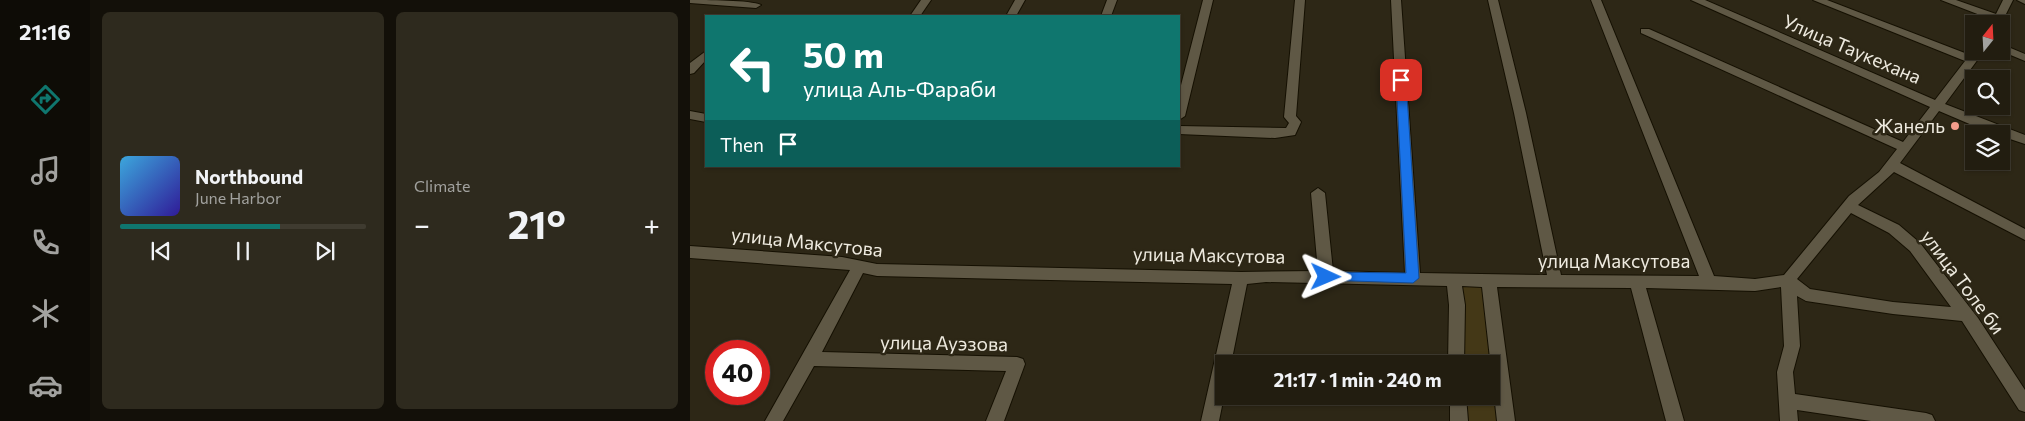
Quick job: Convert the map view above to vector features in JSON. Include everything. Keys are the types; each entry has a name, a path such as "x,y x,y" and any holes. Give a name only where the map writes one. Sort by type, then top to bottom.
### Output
{"street":[{"path":"690,0 759,3"},
{"path":"916,15 926,0"},
{"path":"1012,15 1020,0"},
{"path":"1106,15 1112,0"},
{"path":"1180,112 1208,0"},
{"path":"1180,130 1275,134 1290,132 1295,122 1290,117 1300,0"},
{"path":"1396,0 1413,278"},
{"path":"1493,0 1520,113 1555,280"},
{"path":"1596,0 1710,282"},
{"name":"Улица Таукехана","path":"1696,0 1990,128 2025,140"},
{"path":"1818,0 1965,52"},
{"path":"1946,0 1982,15"},
{"path":"2000,15 2008,0"},
{"path":"746,15 759,3"},
{"path":"1645,30 1905,148"},
{"path":"2010,51 2025,58"},
{"path":"690,70 705,55"},
{"path":"1789,421 1785,372 1792,346 1788,280 1849,206 1884,175 1973,60"},
{"path":"690,115 705,118"},
{"path":"1892,165 2025,235"},
{"path":"1318,193 1326,277"},
{"name":"улица Толе би","path":"1849,206 1894,229 1915,247 1966,315 2025,404"},
{"name":"улица Максутова","path":"690,252 842,263 877,270 1241,278 1266,276 1489,281 1710,282 1755,286 1788,280"},
{"path":"774,421 810,359 859,267"},
{"path":"1210,421 1241,278"},
{"path":"1454,280 1457,305 1456,355"},
{"path":"1788,280 1806,295 1893,308 1966,315"},
{"path":"1489,281 1506,421"},
{"path":"1637,282 1675,421"},
{"name":"улица Ауэзова","path":"810,359 1017,364 995,421"},
{"path":"1787,401 1926,421"},
{"path":"1458,405 1459,421"}],"shaded area":[{"path":"1463,277 1488,278 1499,355 1456,355"},
{"path":"1500,364 1508,421 1459,421 1458,405 1500,405"}],"place":[{"name":"Жанель","path":"1955,126"}],"route":[{"path":"1326,277 1413,278 1401,80"}]}
